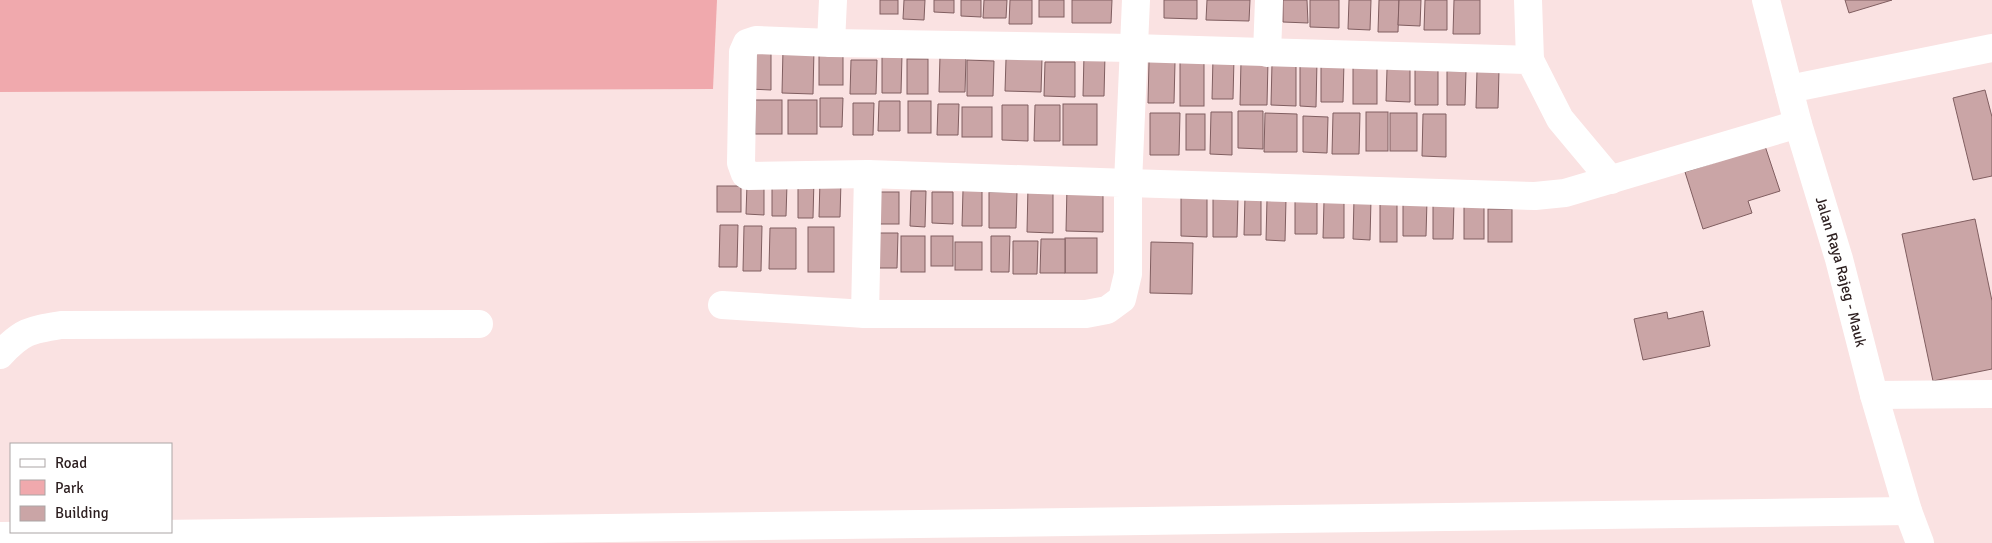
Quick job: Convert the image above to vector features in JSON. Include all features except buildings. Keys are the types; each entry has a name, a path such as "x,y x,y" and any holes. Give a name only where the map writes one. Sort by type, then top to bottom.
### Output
{"street":[{"path":"832,43 833,0"},
{"path":"722,305 865,314 1086,314 1107,310 1122,299 1128,274 1128,183 1132,48 1136,0"},
{"path":"1267,53 1269,0"},
{"path":"1528,0 1530,60 1560,119 1611,180"},
{"name":"Jalan Raya Rajeg - Mauk","path":"1766,0 1798,124 1839,258 1874,395 1908,511 1920,543"},
{"path":"1530,60 1132,48 756,40 750,41 744,47 741,168 748,176 868,174 1535,196 1565,193 1798,124"},
{"path":"1789,89 1992,48"},
{"path":"865,314 868,174"},
{"path":"0,355 14,339 34,330 61,325 480,324"},
{"path":"1874,395 1992,394"},
{"path":"0,536 1908,511"}],"green space":[{"path":"0,0 717,0 713,89 0,92"}]}
